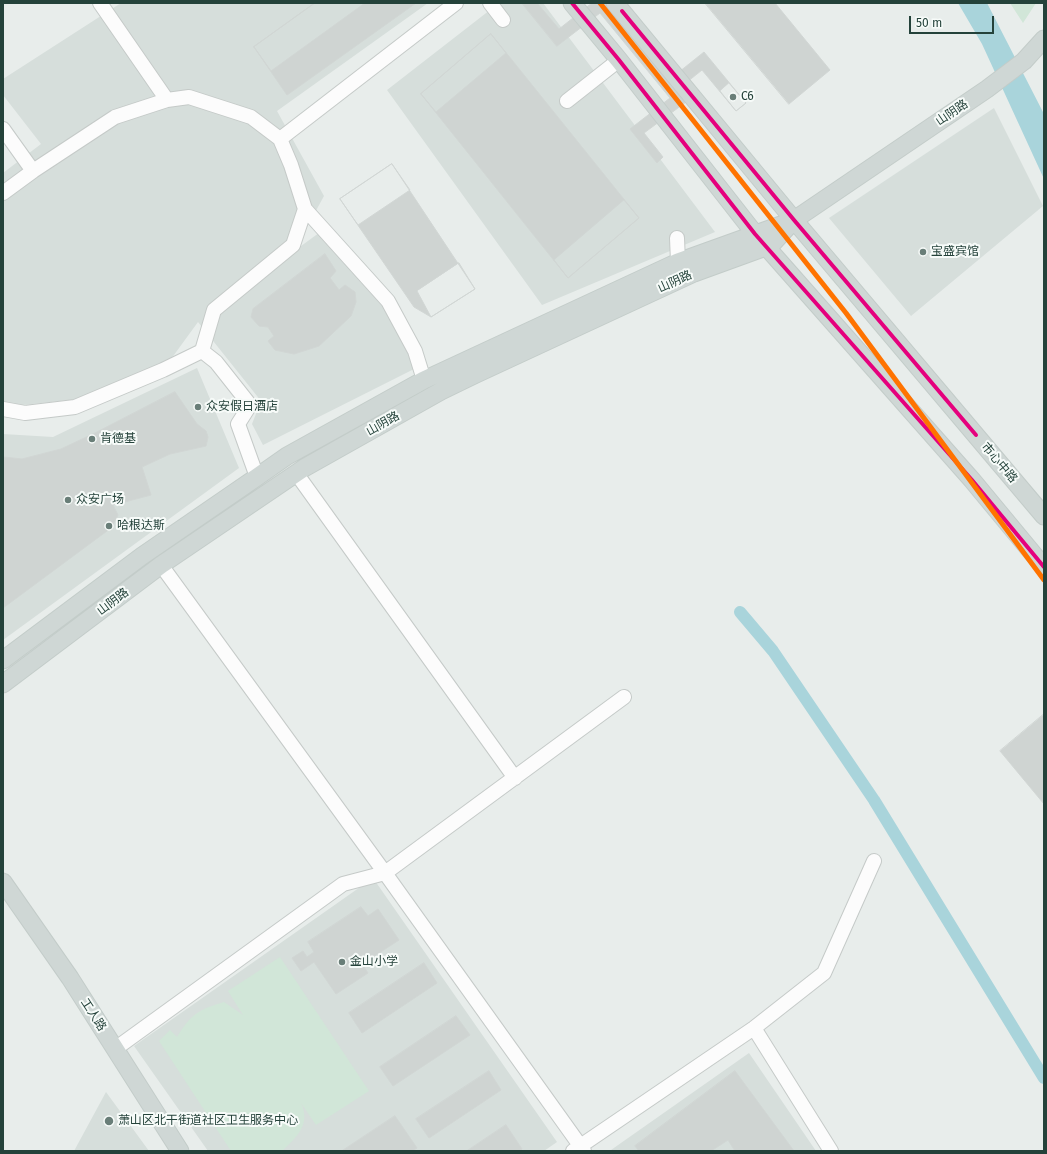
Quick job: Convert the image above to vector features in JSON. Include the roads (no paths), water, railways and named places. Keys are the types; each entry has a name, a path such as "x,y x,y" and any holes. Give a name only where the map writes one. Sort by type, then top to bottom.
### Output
{"main road":[{"path":"572,3 619,60 754,234 966,474 1044,567"},
{"name":"市心中路","path":"615,3 794,220 1044,516"},
{"name":"山阴路","path":"3,684 162,565 296,473 434,395 476,374 694,273 771,245 794,220 987,89 1024,60 1044,39"},
{"name":"山阴路","path":"3,660 142,556 288,456 424,380 678,262 794,220"},
{"name":"工人路","path":"3,882 70,978 180,1151"}],"street":[{"path":"100,3 167,100"},
{"path":"280,139 456,3"},
{"path":"490,3 503,20"},
{"path":"567,101 619,60"},
{"path":"3,193 33,171 115,117 167,100 189,97 251,117 280,139 291,165 305,209 388,301 415,351 424,380"},
{"path":"3,130 33,171"},
{"path":"3,409 25,413 75,407 163,370 202,351 214,310 293,245 305,209"},
{"path":"677,238 678,262"},
{"path":"202,351 216,362 250,405 238,424 257,477"},
{"path":"296,473 515,778"},
{"path":"162,565 385,873 579,1149 754,1028 824,973 874,861"},
{"path":"115,1049 343,884 385,873 624,697"},
{"path":"754,1028 831,1151"}],"water":[{"path":"958,3 987,3 1044,114 1044,179 982,44"}],"waterway":[{"path":"740,612 773,651 874,800 1044,1078"}],"place":[{"name":"C6","path":"733,97"},
{"name":"宝盛宾馆","path":"923,252"},
{"name":"众安假日酒店","path":"198,407"},
{"name":"肯德基","path":"92,439"},
{"name":"众安广场","path":"68,500"},
{"name":"哈根达斯","path":"109,526"},
{"name":"金山小学","path":"342,962"},
{"name":"萧山区北干街道社区卫生服务中心","path":"109,1121"}]}
